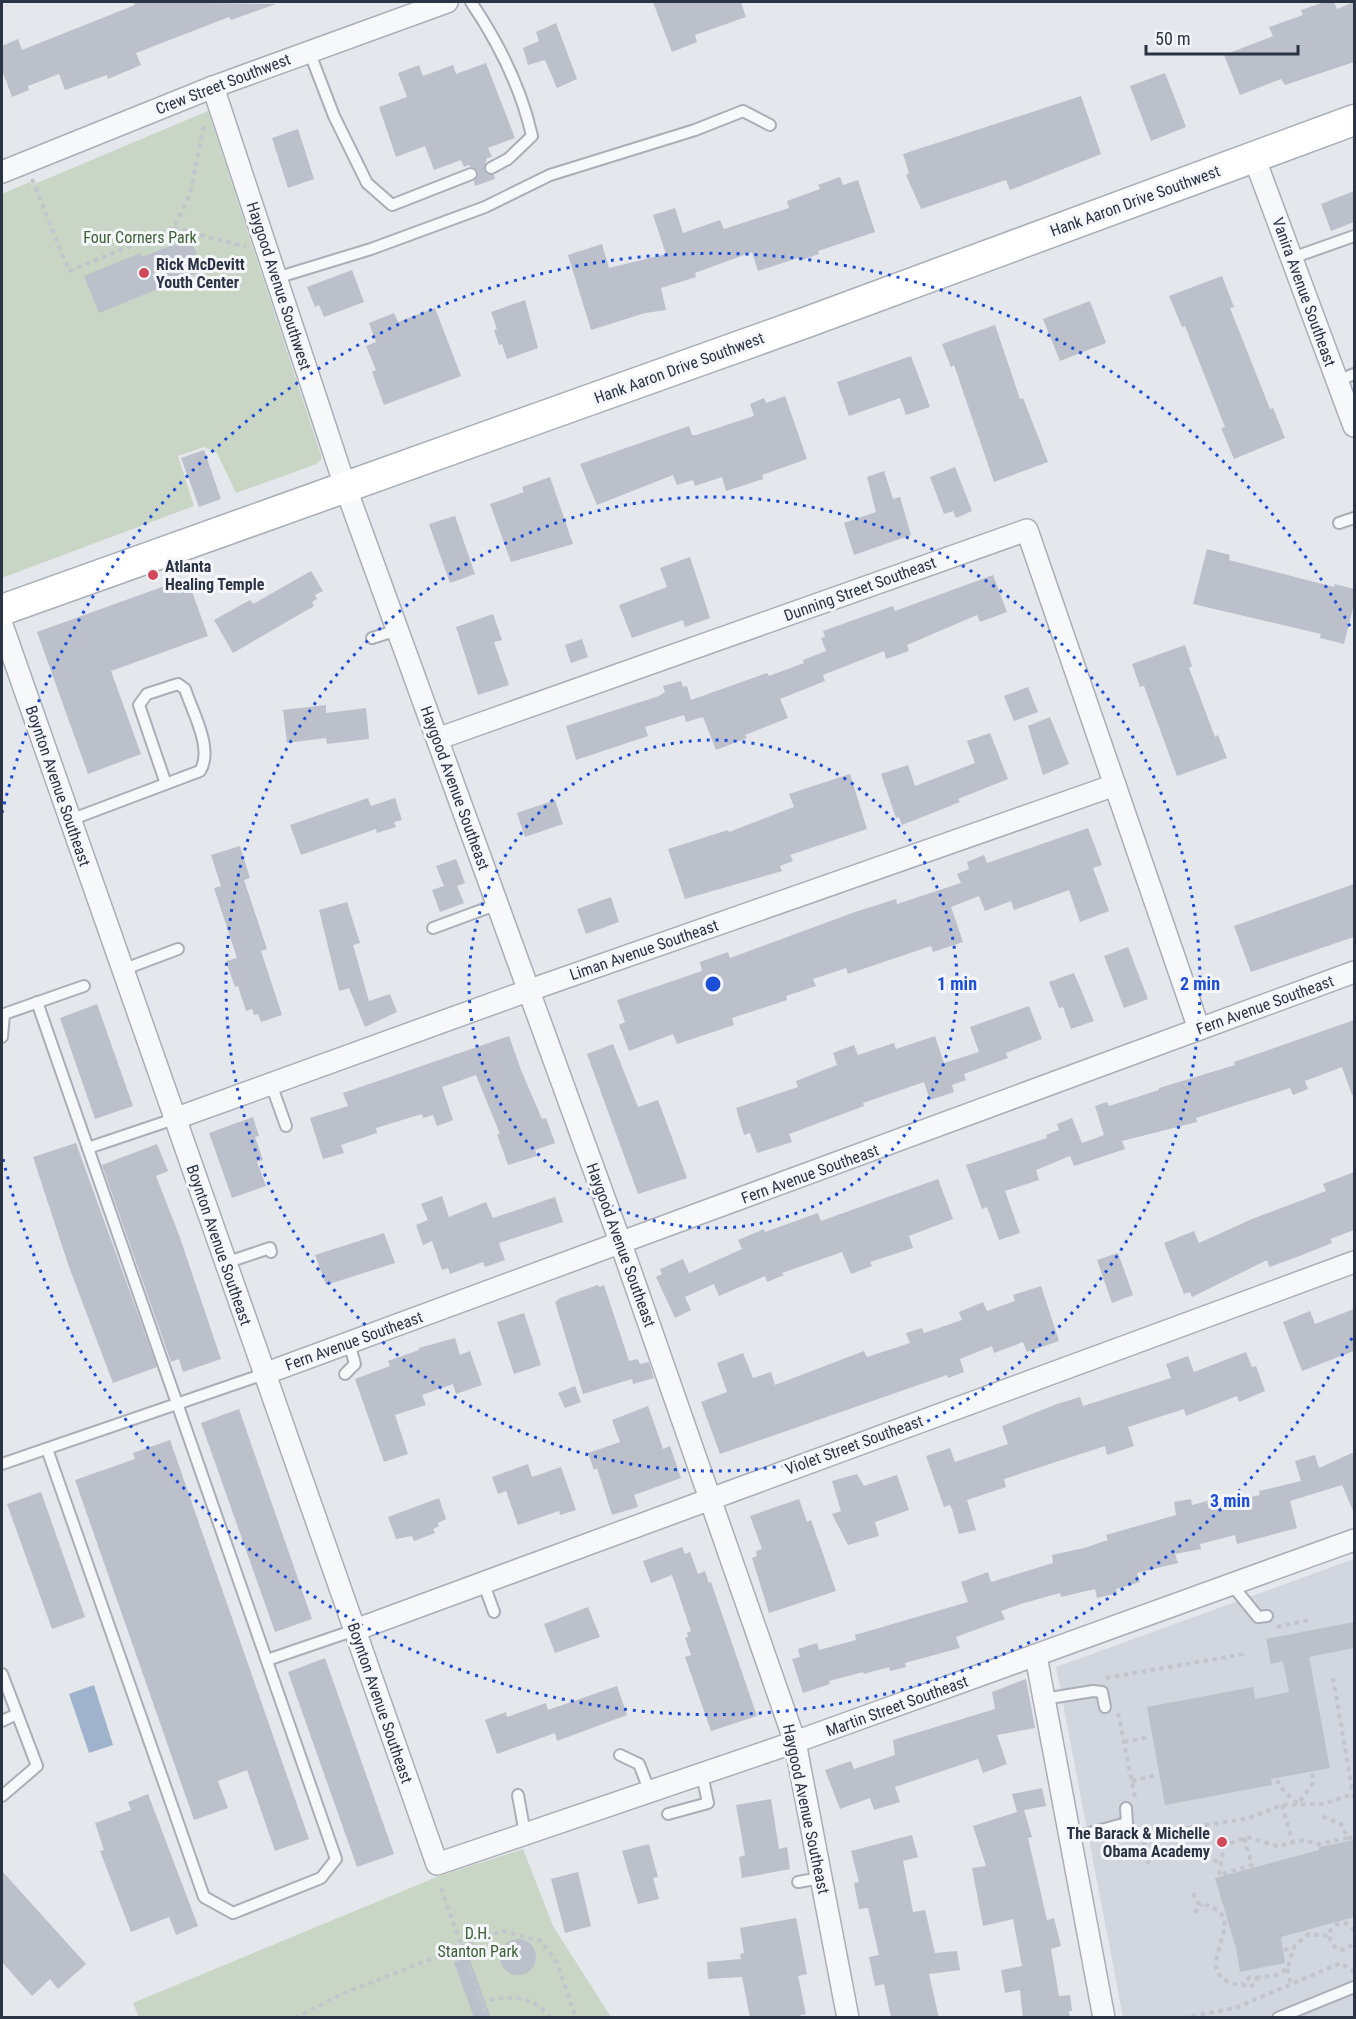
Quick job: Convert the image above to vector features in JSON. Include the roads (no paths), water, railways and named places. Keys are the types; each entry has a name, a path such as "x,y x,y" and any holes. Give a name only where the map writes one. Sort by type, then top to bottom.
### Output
{"main road":[{"name":"Hank Aaron Drive Southwest","path":"2,610 810,321 1354,120"}],"street":[{"name":"Crew Street Southwest","path":"2,172 213,87 447,2"},
{"name":"Haygood Avenue Southwest","path":"213,87 345,486"},
{"name":"Vanira Avenue Southeast","path":"1254,157 1292,258 1346,377 1354,426"},
{"name":"Haygood Avenue Southeast","path":"345,486 530,990 795,1742 848,2018"},
{"name":"Dunning Street Southeast","path":"437,739 1027,530 1115,785"},
{"name":"Boynton Avenue Southeast","path":"2,625 438,1864"},
{"name":"Liman Avenue Southeast","path":"174,1119 530,990 1115,785"},
{"path":"1115,785 1199,1029"},
{"name":"Fern Avenue Southeast","path":"264,1374 1354,972"},
{"name":"Violet Street Southeast","path":"355,1630 1354,1262"},
{"name":"Martin Street Southeast","path":"438,1864 795,1742 1354,1540"},
{"path":"1036,1656 1104,2018"}],"lane":[{"path":"471,2 490,29 526,106 532,136 508,159 491,168"},
{"path":"309,51 334,116 367,183 392,205 471,174"},
{"path":"276,278 370,249 484,207 550,175 695,130 742,111 770,125"},
{"path":"1292,258 1354,236"},
{"path":"1339,523 1354,518"},
{"path":"372,638 398,630"},
{"path":"70,820 166,784 200,771 205,751 185,689 178,684 147,694 139,705 166,784"},
{"path":"433,928 498,904"},
{"path":"122,970 178,950"},
{"path":"2,1037 4,1014 84,986"},
{"path":"37,1002 336,1859 321,1878 233,1913 204,1897 48,1449"},
{"path":"271,1084 286,1126"},
{"path":"88,1148 174,1119"},
{"path":"225,1263 270,1248 271,1252"},
{"path":"345,1374 355,1364 349,1343"},
{"path":"2,1464 264,1374"},
{"path":"483,1582 494,1612"},
{"path":"1232,1585 1258,1617 1267,1616"},
{"path":"267,1660 355,1630"},
{"path":"2,1674 37,1766 2,1796"},
{"path":"1044,1699 1093,1690 1102,1692 1105,1707"},
{"path":"2,1721 16,1714"},
{"path":"620,1755 639,1764 650,1792"},
{"path":"668,1814 708,1803 702,1774"},
{"path":"518,1795 525,1834"},
{"path":"1071,1838 1127,1823 1131,1805"},
{"path":"798,1882 821,1878"},
{"path":"1278,2018 1354,1987"}],"water":[{"path":"94,1685 113,1745 89,1753 69,1694"}],"place":[{"name":"Rick McDevitt Youth Center","path":"144,273"},
{"name":"Atlanta Healing Temple","path":"153,575"},
{"name":"The Barack & Michelle Obama Academy","path":"1222,1842"}],"park label":[{"name":"Four Corners Park","path":"140,237"},
{"name":"D.H. Stanton Park","path":"478,1942"}]}
